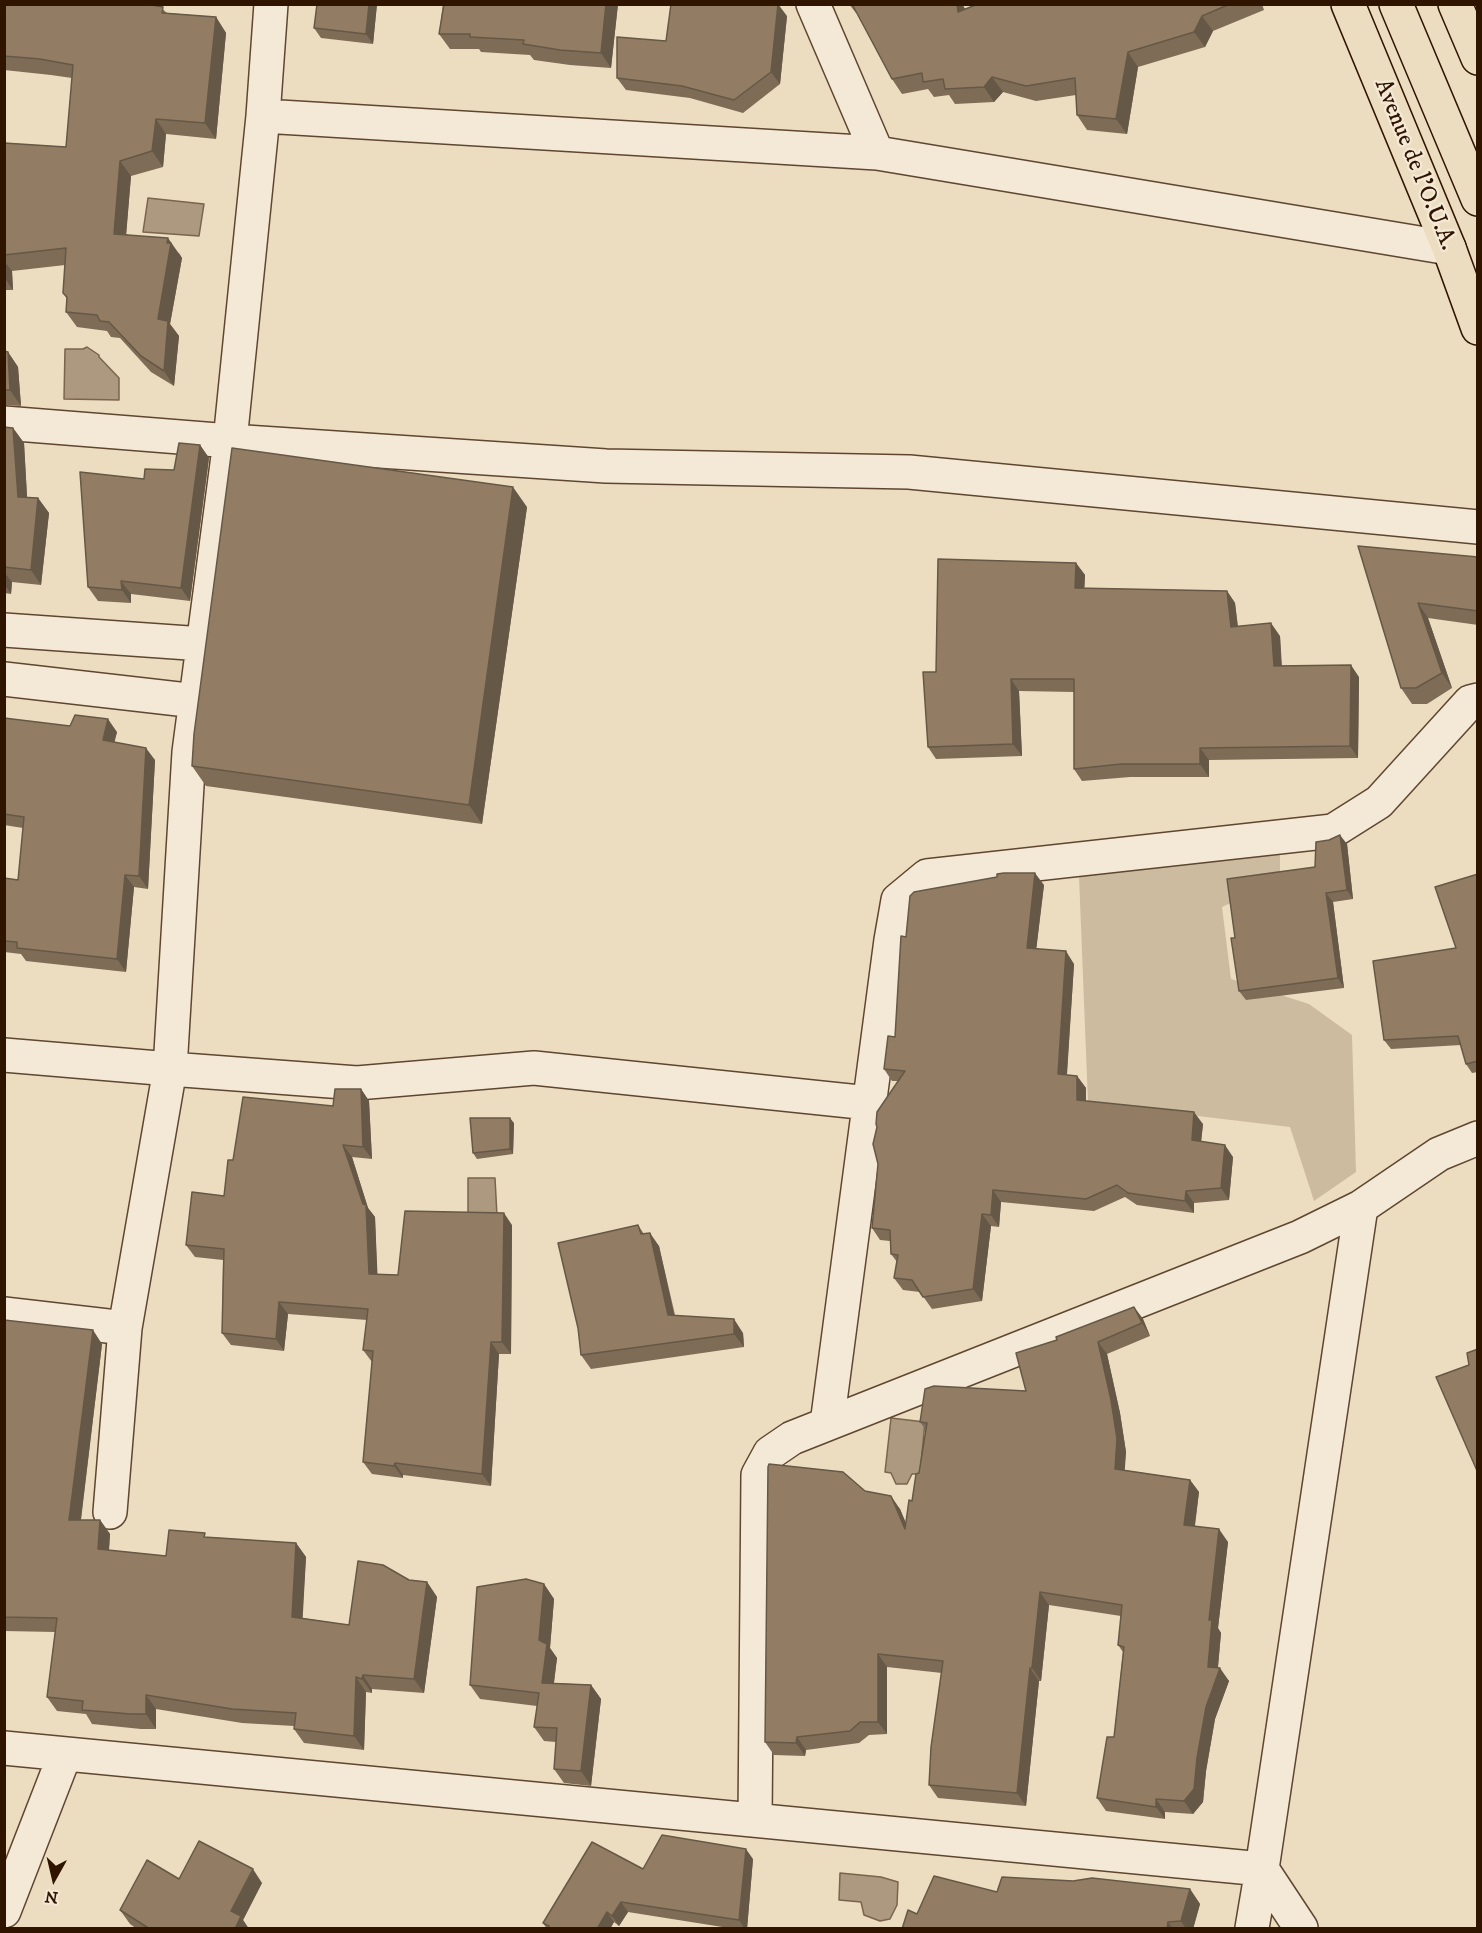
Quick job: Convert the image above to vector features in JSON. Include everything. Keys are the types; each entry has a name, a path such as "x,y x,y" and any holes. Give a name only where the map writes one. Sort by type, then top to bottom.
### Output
{"main road":[{"name":"Avenue de l'O.U.A.","path":"1348,4 1449,248 1478,328"},
{"name":"Avenue de l'O.U.A.","path":"1396,4 1478,199"},
{"path":"1455,4 1478,58"}],"street":[{"path":"110,1512 125,1328 170,1070 189,752 230,441 263,116 271,4"},
{"path":"813,4 877,153"},
{"path":"263,116 877,153 1449,248"},
{"path":"4,423 230,441 606,466 909,472 1478,527"},
{"path":"4,630 203,644"},
{"path":"4,680 196,701"},
{"path":"827,1424 898,900 927,876 1333,831 1379,802 1470,702 1478,700"},
{"path":"4,1055 170,1070 357,1083 534,1068 869,1103"},
{"path":"755,1820 758,1475 770,1453 792,1438 1300,1237 1361,1207 1439,1154 1478,1138"},
{"path":"1252,1929 1361,1207"},
{"path":"4,1314 125,1328"},
{"path":"4,1748 1262,1869"},
{"path":"4,1911 65,1754"},
{"path":"1262,1869 1301,1929"}],"shaded area":[{"path":"148,198 204,204 199,236 143,232"},
{"path":"87,347 99,355 119,378 119,400 64,399 65,349"},
{"path":"1280,852 1280,881 1222,907 1231,979 1309,1004 1352,1035 1356,1172 1314,1201 1290,1127 1088,1103 1079,876"},
{"path":"468,1178 495,1178 497,1216 468,1221"},
{"path":"891,1418 925,1422 920,1474 912,1474 907,1484 896,1484 891,1473 885,1472"},
{"path":"840,1873 881,1877 898,1882 897,1905 890,1919 880,1921 864,1915 861,1902 839,1900"}],"building":[{"path":"4,4 146,4 163,7 162,13 216,17 205,123 156,119 152,151 120,161 114,234 168,238 167,243 171,243 158,319 168,321 164,371 141,356 109,322 100,321 97,315 66,312 67,297 63,293 66,248 4,255 4,143 66,147 73,65 4,56"},
{"path":"317,4 369,4 366,34 314,28"},
{"path":"444,4 606,4 601,53 523,44 524,40 470,37 470,34 439,34"},
{"path":"671,4 778,4 771,72 734,100 682,86 617,78 617,37 666,41"},
{"path":"852,4 957,4 958,12 978,4 1230,4 1202,16 1194,32 1128,52 1116,119 1077,115 1075,78 1026,86 992,77 984,87 945,89 943,79 923,82 922,73 892,79"},
{"path":"4,351 8,352 10,390 4,390"},
{"path":"4,427 13,428 18,497 38,498 31,570 4,567"},
{"path":"179,443 200,445 181,588 121,581 122,590 88,587 80,472 144,479 145,469 174,470"},
{"path":"232,448 513,487 469,805 192,766 194,734"},
{"path":"1358,546 1478,557 1478,611 1418,603 1442,673 1416,688 1401,688"},
{"path":"938,559 1076,563 1075,588 1227,591 1231,627 1271,623 1274,666 1351,665 1350,746 1200,748 1200,764 1121,764 1074,769 1074,679 1011,679 1013,744 928,747 923,672 936,672"},
{"path":"75,715 108,719 103,740 146,748 139,876 125,875 117,959 17,948 17,942 4,941 4,878 18,880 24,817 4,814 4,718 70,726"},
{"path":"1340,835 1347,890 1326,893 1338,978 1239,991 1231,938 1235,938 1227,879 1315,867 1316,842"},
{"path":"1035,873 1027,948 1066,951 1058,1074 1077,1076 1077,1100 1194,1112 1192,1140 1225,1145 1221,1188 1186,1191 1185,1201 1128,1193 1117,1185 1086,1199 993,1190 991,1215 982,1214 973,1289 923,1297 912,1280 894,1278 898,1255 891,1254 890,1230 872,1228 878,1164 873,1144 877,1127 877,1112 905,1071 884,1069 888,1036 895,1037 901,936 906,937 910,896 914,892 997,877 997,874"},
{"path":"1478,874 1478,1061 1466,1064 1458,1036 1384,1040 1373,961 1456,948 1435,887"},
{"path":"335,1089 361,1089 363,1147 343,1145 363,1204 366,1205 369,1274 398,1275 405,1211 504,1213 502,1342 491,1342 482,1474 395,1463 394,1466 363,1462 373,1351 363,1350 368,1309 279,1302 276,1339 222,1333 224,1249 186,1245 192,1192 224,1196 228,1160 233,1160 243,1097 333,1106"},
{"path":"470,1118 510,1118 510,1149 473,1153"},
{"path":"638,1225 641,1234 650,1233 668,1315 734,1319 734,1334 581,1355 578,1328 558,1243"},
{"path":"1134,1307 1142,1323 1098,1342 1117,1439 1115,1469 1190,1480 1184,1525 1219,1529 1209,1620 1212,1620 1208,1667 1220,1668 1206,1707 1194,1789 1184,1801 1156,1799 1156,1807 1097,1798 1107,1737 1114,1737 1124,1647 1118,1645 1122,1605 1040,1592 1017,1793 929,1785 931,1747 943,1661 878,1654 878,1722 860,1722 850,1731 797,1737 796,1743 765,1742 769,1464 843,1472 865,1491 891,1496 905,1529 909,1500 912,1501 916,1474 919,1473 927,1423 920,1422 925,1389 934,1386 1026,1391 1016,1353 1057,1340 1056,1337"},
{"path":"4,1320 93,1330 69,1520 100,1520 98,1549 166,1556 169,1530 205,1533 204,1537 296,1543 292,1617 349,1625 358,1561 383,1565 409,1580 427,1582 414,1679 363,1675 362,1679 356,1677 354,1736 294,1729 296,1713 232,1709 146,1695 146,1714 131,1714 82,1710 83,1701 47,1697 57,1618 4,1617"},
{"path":"1478,1349 1478,1473 1436,1377 1469,1365 1467,1353"},
{"path":"526,1579 544,1584 539,1640 547,1644 542,1683 591,1685 581,1771 554,1769 557,1728 534,1727 539,1693 470,1685 477,1587"},
{"path":"662,1835 746,1849 739,1920 621,1902 612,1916 607,1912 597,1929 548,1929 549,1926 543,1923 592,1842 643,1869"},
{"path":"199,1841 253,1869 231,1911 241,1916 235,1929 150,1929 120,1910 147,1860 179,1879"},
{"path":"934,1876 997,1892 1002,1877 1073,1881 1092,1878 1190,1889 1181,1921 1168,1922 1167,1929 902,1929 908,1910 917,1914"}]}
